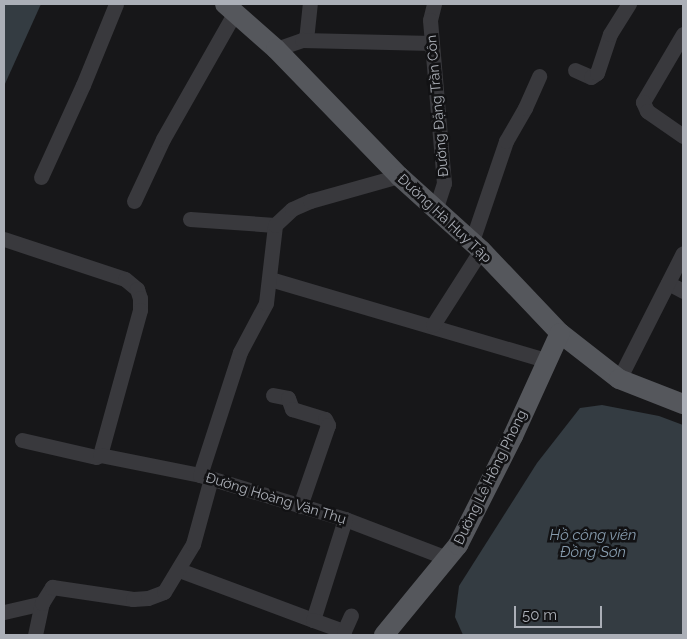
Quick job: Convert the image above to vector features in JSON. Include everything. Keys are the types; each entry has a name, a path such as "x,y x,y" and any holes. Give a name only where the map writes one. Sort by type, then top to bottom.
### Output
{"main road":[{"name":"Đường Hà Huy Tập","path":"230,8 276,49 399,176 436,207 560,332 619,378 683,404"},
{"name":"Đường Lê Hồng Phong","path":"384,635 458,545 513,436 545,360 560,332"}],"street":[{"path":"41,177 83,86 116,4"},
{"path":"306,40 310,4"},
{"name":"Đường Đặng Trần Côn","path":"434,4 430,20 444,183 436,207"},
{"path":"575,70 591,77 597,73 614,26 629,4"},
{"path":"134,201 163,139 230,8"},
{"path":"683,34 643,102 647,111 683,136"},
{"path":"276,49 306,40 432,43"},
{"path":"433,325 476,246 506,141 525,108 539,76"},
{"path":"35,635 42,603 52,587 148,598 164,592 180,570 193,544 206,477 240,352 266,303 275,225 292,209 310,201 399,176"},
{"path":"190,220 275,225"},
{"path":"4,239 112,274 137,290 140,310 100,455"},
{"path":"619,378 682,257"},
{"path":"270,279 433,325 545,360"},
{"path":"668,283 683,291"},
{"path":"273,395 288,398 292,409 325,419 328,425 300,506"},
{"name":"Đường Hoàng Văn Thụ","path":"22,440 96,457 100,455 206,477 345,520 448,558"},
{"path":"313,620 345,520"},
{"path":"180,570 344,631 352,616"},
{"path":"4,612 42,603"}],"water":[{"path":"4,4 41,4 4,86"},
{"name":"Hồ công viên Đồng Sơn","path":"602,405 659,416 683,425 683,635 463,635 455,617 459,586 537,463 580,408"}]}
